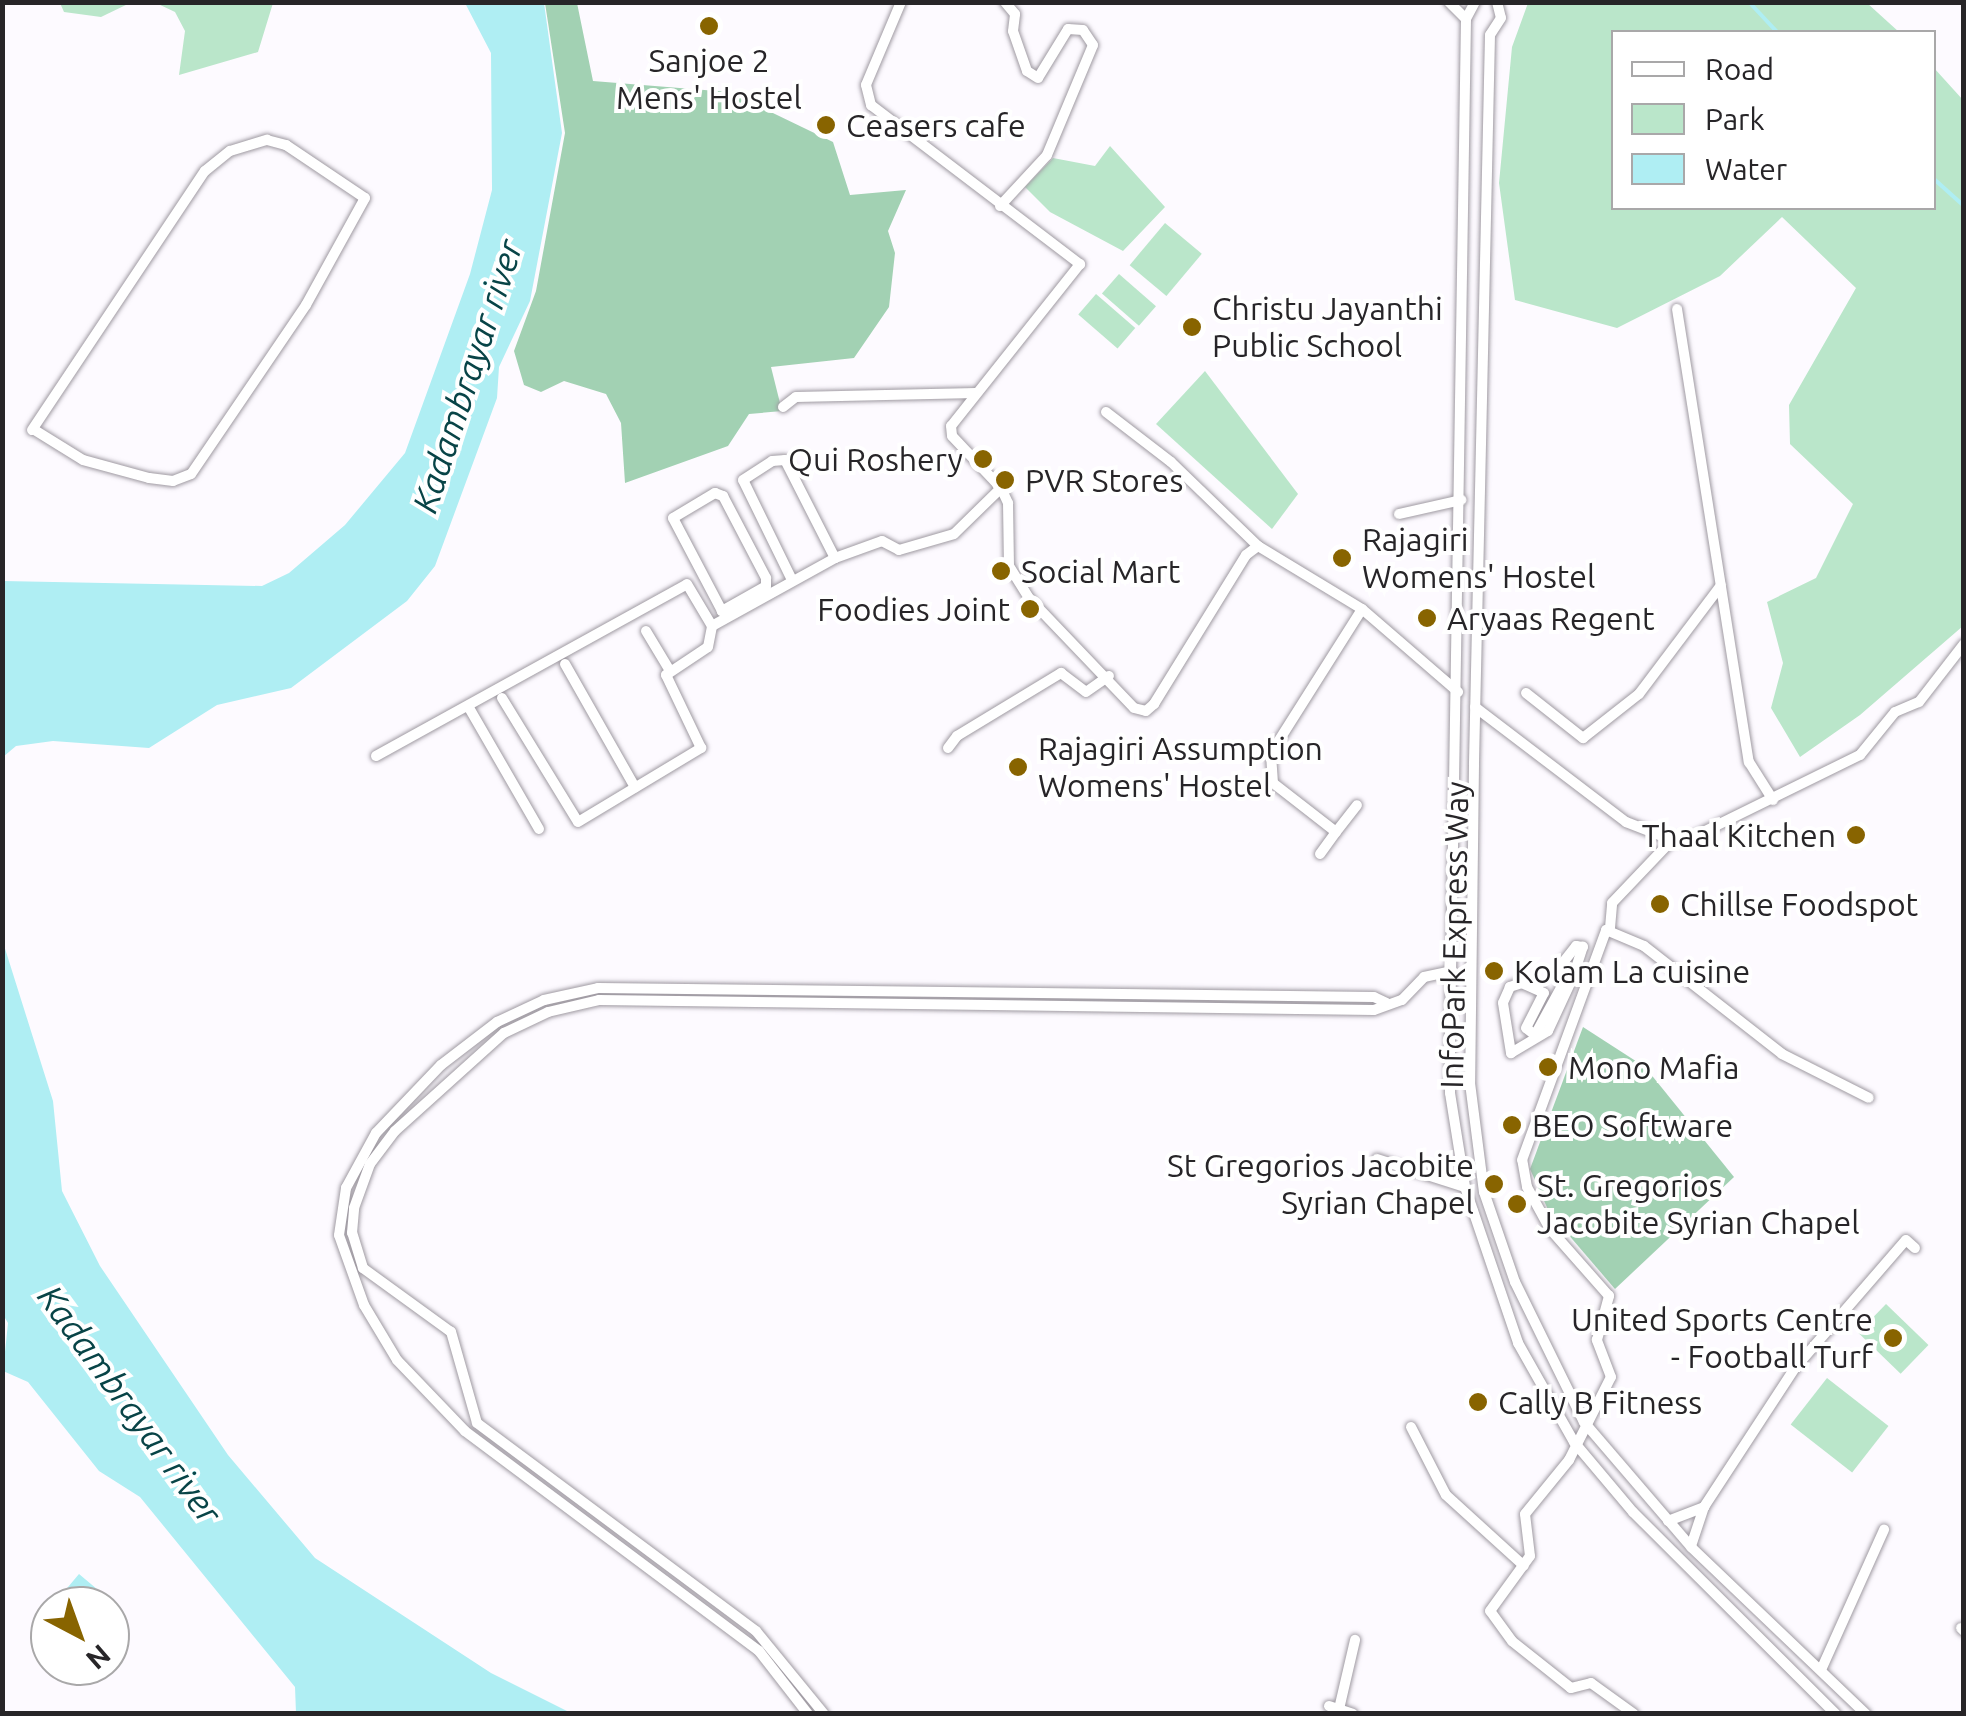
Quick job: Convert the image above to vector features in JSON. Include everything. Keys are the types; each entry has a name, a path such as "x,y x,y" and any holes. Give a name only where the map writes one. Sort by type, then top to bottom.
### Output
{"street":[{"path":"902,2 866,85 871,104 896,129 943,154 1000,206 1080,264 955,417 951,433 1001,488 1008,503 1009,566 1028,597 1109,676 1134,708 1146,711 1246,554 1258,546"},
{"path":"1000,206 1047,156 1094,46 1082,30 1068,29 1038,78 1027,70 1014,32 1015,14 1005,2"},
{"path":"1449,2 1467,23 1490,35"},
{"name":"InfoPark Express Way","path":"1498,2 1501,18 1490,35 1470,1083 1484,1192 1515,1282 1584,1422 1691,1546 1866,1714"},
{"name":"InfoPark Express Way","path":"1472,3 1467,23 1450,1093 1465,1187 1518,1342 1574,1442 1633,1512 1836,1714"},
{"path":"267,140 286,145 365,198 362,212 306,305 191,474 173,480 83,460 34,430 205,171 230,151 267,140"},
{"path":"1678,309 1749,762 1773,800"},
{"path":"782,406 796,397 976,393"},
{"path":"1106,412 1172,462 1258,546 1362,609 1458,692"},
{"path":"792,580 742,480 772,461 785,460 835,558"},
{"path":"724,614 835,558 882,541 898,550 954,534 1001,488"},
{"path":"502,698 578,822 700,748 666,684 670,671 708,647 712,626 766,586 766,578 715,493 673,518 724,614"},
{"path":"1399,514 1462,500"},
{"path":"376,756 687,584 712,626"},
{"path":"1526,693 1583,738 1639,694 1721,585"},
{"path":"1336,832 1282,792 1269,767 1278,738 1362,609"},
{"path":"646,632 670,671"},
{"path":"1634,1714 1590,1683 1571,1688 1494,1622 1492,1603 1530,1556 1526,1514 1570,1460 1574,1442 1611,1377 1597,1340 1608,1296 1550,1230 1526,1187 1522,1160 1587,979 1610,928 1612,903 1672,840 1773,800 1860,755 1895,712 1919,702 1964,644"},
{"path":"564,664 636,788"},
{"path":"948,748 956,736 1062,673 1086,692 1109,676"},
{"path":"468,706 538,829"},
{"path":"1476,707 1626,822 1672,840"},
{"path":"1320,854 1357,805"},
{"path":"1610,928 1644,946 1752,1034 1869,1098"},
{"path":"1576,946 1584,948 1573,977 1548,1032 1511,1053 1504,1018 1510,987 1522,983 1544,993 1526,1028 1536,1035 1563,984 1562,964 1576,946"},
{"path":"824,1714 756,1632 477,1423 450,1332 363,1268 356,1252 354,1208 386,1141 449,1075 504,1032 548,1012 600,1000 1374,1010 1410,995 1432,973 1452,971"},
{"path":"1573,977 1587,979"},
{"path":"808,1714 759,1651 466,1430 397,1360 355,1286 339,1235 346,1188 376,1133 441,1066 497,1022 544,1000 598,988 1354,996 1387,1004"},
{"path":"1377,1159 1465,1187"},
{"path":"1691,1546 1704,1507 1795,1368 1906,1240 1915,1248"},
{"path":"1410,1428 1446,1495 1524,1566"},
{"path":"1668,1521 1704,1507"},
{"path":"1821,1670 1884,1530"},
{"path":"1353,1714 1334,1707 1355,1640"}],"green space":[{"path":"273,2 258,52 179,75 185,31 175,12 156,3"},
{"path":"60,3 130,3 101,17 64,12"},
{"path":"545,3 577,3 593,81 729,92 833,142 850,195 906,190 888,231 895,253 889,307 854,358 771,367 782,411 749,414 728,446 625,483 621,423 606,394 564,381 541,392 524,385 514,351 536,291 565,133"},
{"path":"1528,3 1867,3 1897,30 1611,30 1611,210 1936,210 1936,70 1963,100 1963,626 1860,715 1800,757 1771,708 1783,663 1767,602 1816,578 1853,504 1790,444 1789,405 1856,288 1782,217 1720,276 1617,328 1515,300 1499,183 1512,47"},
{"path":"1110,146 1165,207 1123,251 1050,212 1025,187 1053,158 1095,166"},
{"path":"1165,223 1202,254 1166,296 1130,265"},
{"path":"1119,274 1156,306 1139,326 1102,294"},
{"path":"1096,294 1135,328 1118,348 1078,314"},
{"path":"1205,371 1298,494 1272,529 1156,424"},
{"path":"1583,1027 1645,1067 1734,1177 1615,1289 1549,1212 1530,1169"},
{"name":"United Sports Centre - Football Turf","path":"1886,1304 1928,1345 1901,1374 1858,1333"},
{"path":"1827,1378 1888,1426 1852,1473 1791,1424"}],"water":[{"name":"Kadambrayar river","path":"465,3 544,3 562,133 530,301 499,367 497,398 435,566 407,601 291,688 217,705 149,748 53,741 16,746 3,757 3,581 262,586 289,573 345,525 405,453 470,274 492,190 491,53"},
{"name":"Kadambrayar river","path":"2,939 53,1101 62,1191 100,1266 228,1455 315,1558 491,1673 571,1713 296,1713 295,1687 140,1497 99,1471 28,1382 3,1371 8,1323 2,1313"},
{"path":"79,1574 93,1586 69,1586"}],"waterway":[{"path":"1749,2 1775,30"},
{"path":"1936,181 1964,206"}],"place":[{"name":"Sanjoe 2 Mens' Hostel","path":"709,26"},
{"name":"Ceasers cafe","path":"826,125"},
{"name":"Christu Jayanthi Public School","path":"1192,327"},
{"name":"Qui Roshery","path":"983,459"},
{"name":"PVR Stores","path":"1005,480"},
{"name":"Rajagiri Womens' Hostel","path":"1342,558"},
{"name":"Social Mart","path":"1001,571"},
{"name":"Foodies Joint","path":"1030,609"},
{"name":"Aryaas Regent","path":"1427,618"},
{"name":"Rajagiri Assumption Womens' Hostel","path":"1018,767"},
{"name":"Thaal Kitchen","path":"1856,835"},
{"name":"Chillse Foodspot","path":"1660,904"},
{"name":"Kolam La cuisine","path":"1494,971"},
{"name":"Mono Mafia","path":"1548,1067"},
{"name":"BEO Software","path":"1512,1125"},
{"name":"St Gregorios Jacobite Syrian Chapel","path":"1494,1184"},
{"name":"St. Gregorios Jacobite Syrian Chapel","path":"1517,1204"},
{"name":"United Sports Centre - Football Turf","path":"1893,1338"},
{"name":"Cally B Fitness","path":"1478,1402"}]}
